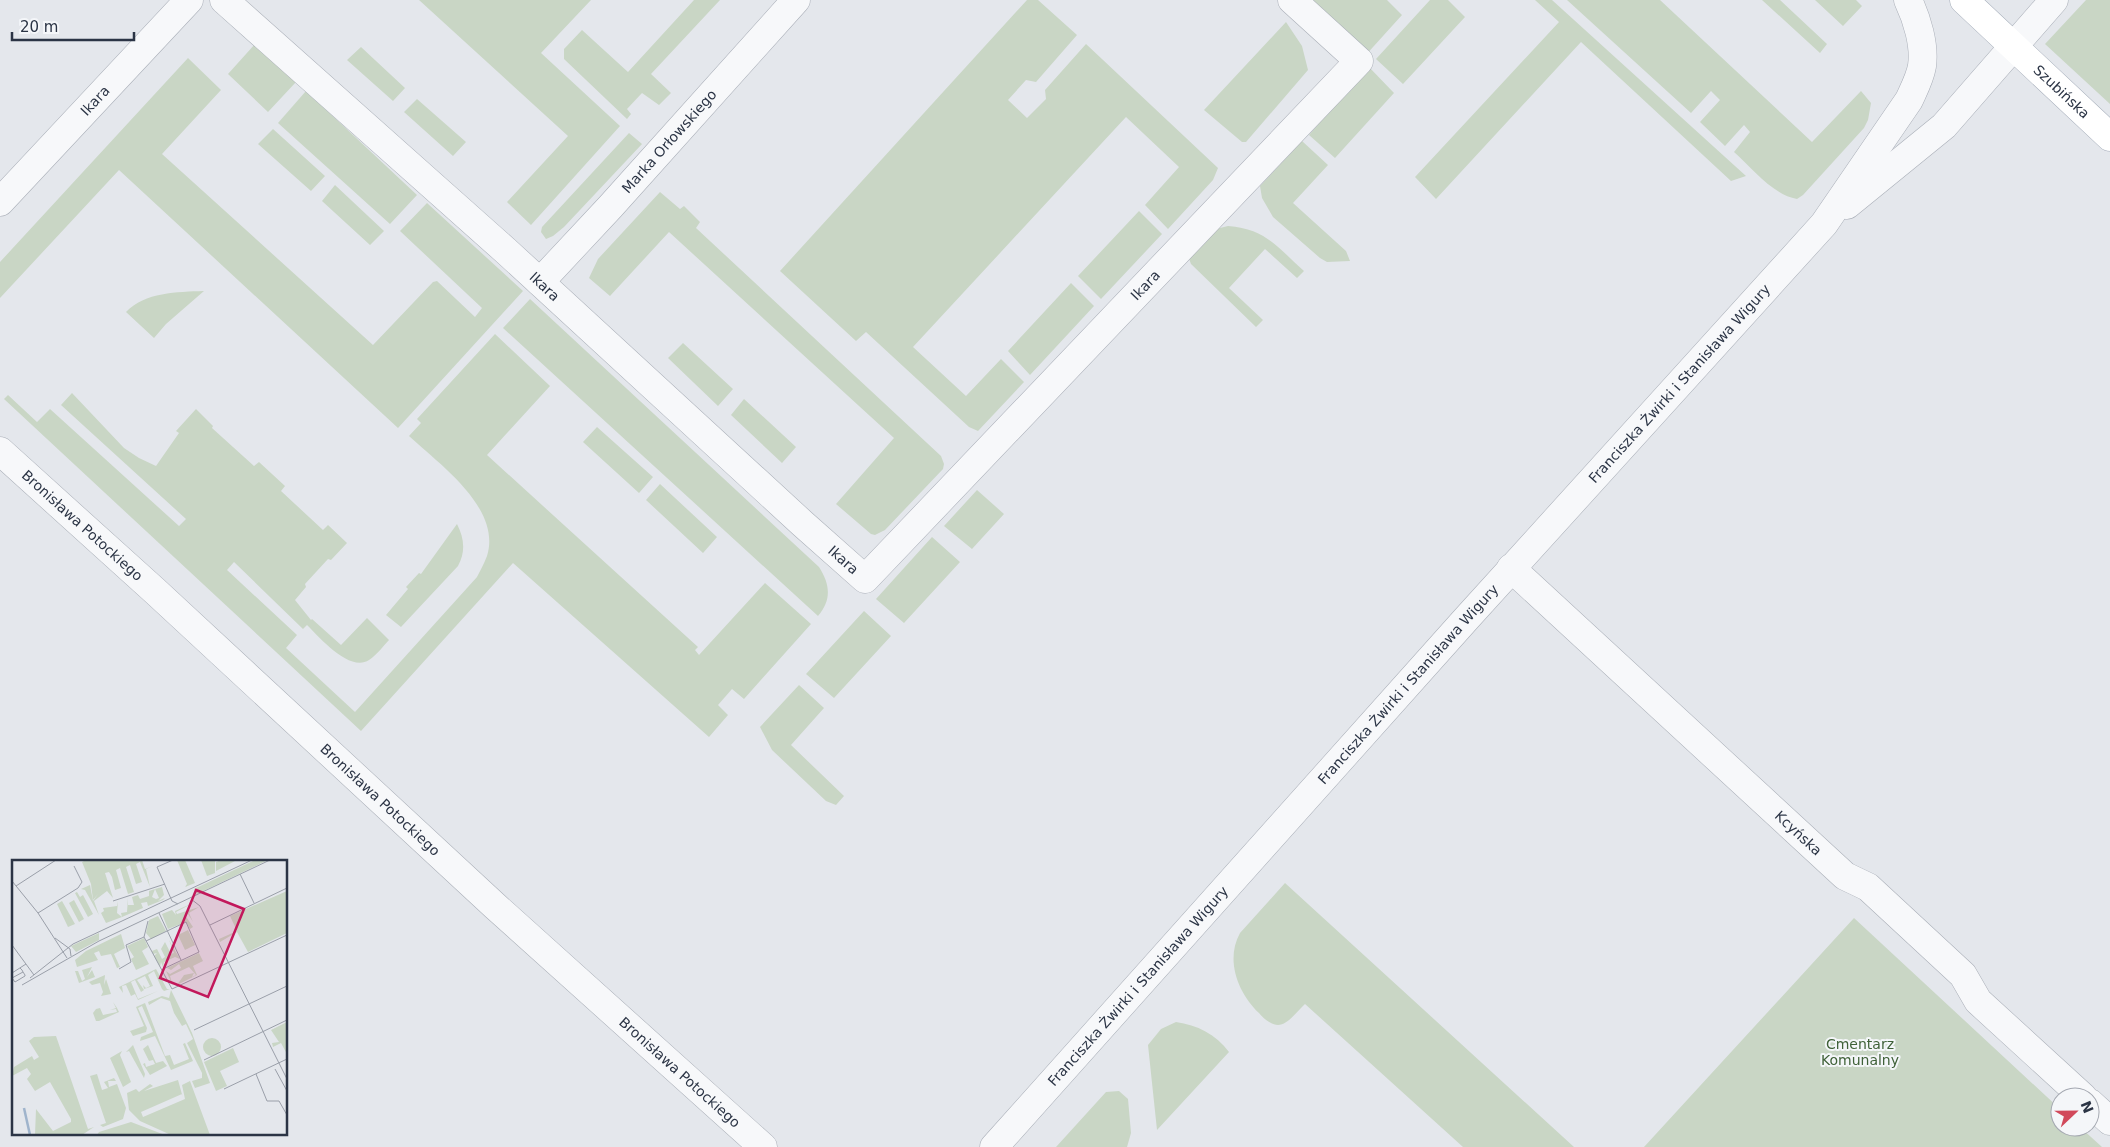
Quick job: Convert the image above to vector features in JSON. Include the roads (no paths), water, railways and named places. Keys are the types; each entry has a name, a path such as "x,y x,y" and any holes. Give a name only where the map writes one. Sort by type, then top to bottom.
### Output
{"main road":[{"name":"Szubińska","path":"1964,0 2110,137"}],"street":[{"name":"Ikara","path":"0,202 189,0"},
{"name":"Ikara","path":"224,0 540,282 802,524 865,579 1246,193 1359,61 1292,0"},
{"name":"Marka Orłowskiego","path":"540,282 796,0"},
{"name":"Franciszka Żwirki i Stanisława Wigury","path":"994,1147 1511,568 1824,224 1909,100 1918,81 1922,66 1922,52 1919,30 1908,0"},
{"path":"2013,46 2054,0"},
{"name":"Franciszka Żwirki i Stanisława Wigury","path":"1824,224 1944,126 2013,46"},
{"name":"Bronisława Potockiego","path":"0,451 495,906 763,1147"},
{"name":"Kcyńska","path":"1511,568 1845,876 1868,887 1963,975 1978,1001 2072,1087"},
{"path":"2100,1112 2110,1121"}],"park label":[{"name":"Cmentarz Komunalny","path":"1860,1052"}]}
